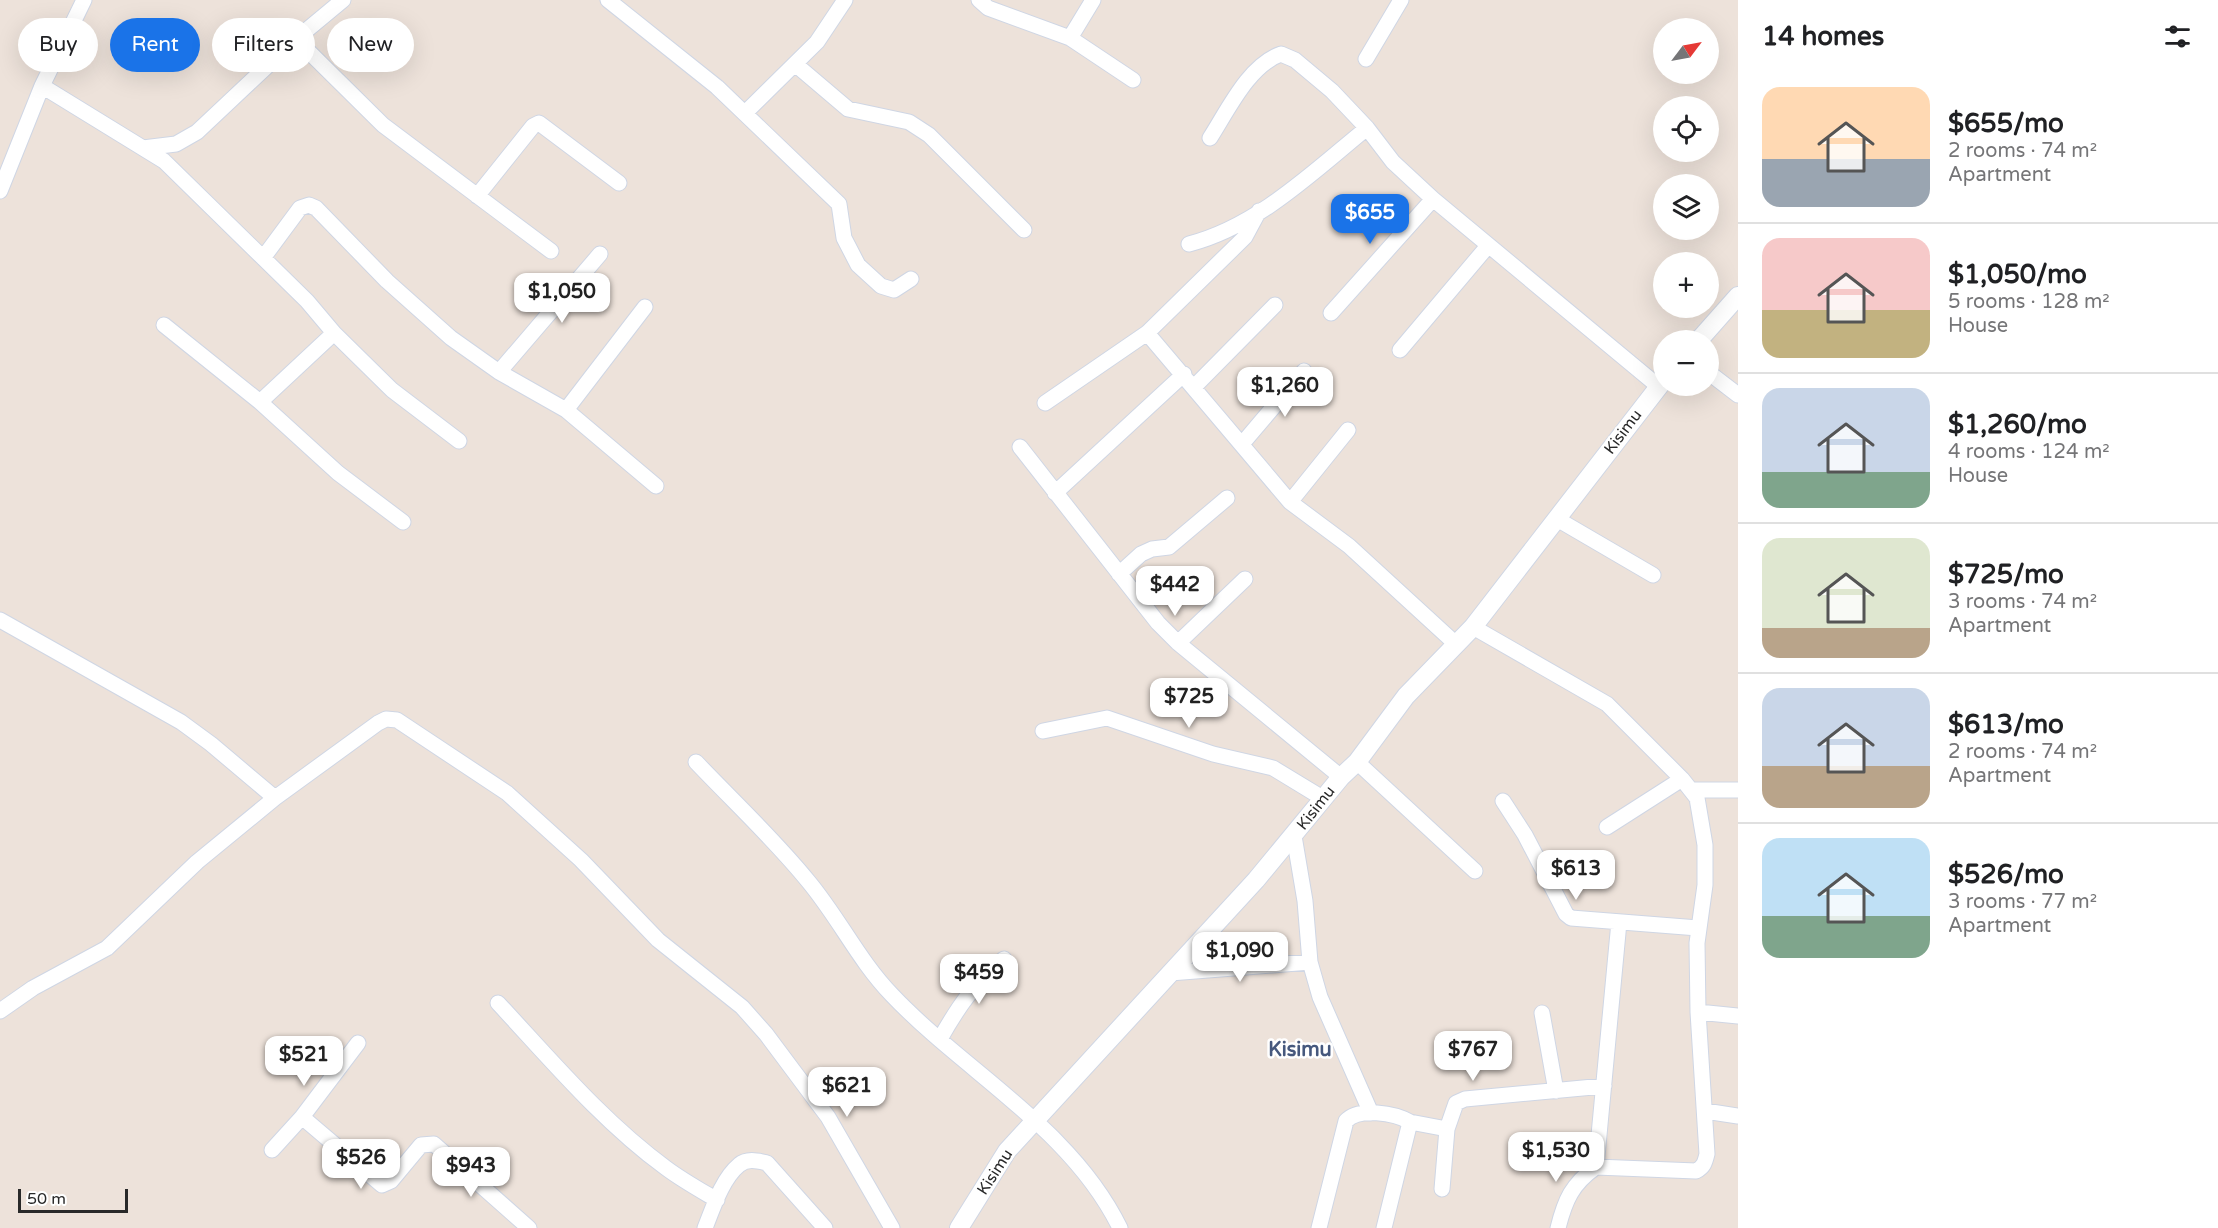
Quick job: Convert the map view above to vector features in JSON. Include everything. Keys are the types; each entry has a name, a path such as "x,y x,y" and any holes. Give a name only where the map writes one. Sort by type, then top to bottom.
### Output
{"street":[{"path":"0,190 42,86 84,0"},
{"path":"315,23 343,0"},
{"path":"608,0 717,87 839,204 844,238 858,265 881,286 894,290 911,279"},
{"path":"745,113 817,42 845,0"},
{"path":"979,0 988,8 1070,38 1133,80"},
{"path":"1070,38 1093,0"},
{"path":"1366,59 1401,0"},
{"path":"1210,138 1242,89 1268,58 1281,54 1295,60 1367,128 1393,162 1433,200 1487,247 1653,377"},
{"path":"315,58 382,125 551,251"},
{"path":"795,64 848,109 909,122 929,135 1024,230"},
{"path":"143,148 176,144 197,132 261,72"},
{"path":"42,86 164,161 307,301 334,333 392,390 459,441"},
{"path":"477,196 533,126 539,123 619,183"},
{"path":"1189,244 1228,231 1259,212 1295,187 1367,128"},
{"path":"1331,313 1433,200"},
{"path":"263,258 300,208 309,205 316,208 387,281 451,338 499,372 566,410 656,486"},
{"path":"1045,404 1147,333 1245,237 1259,212"},
{"path":"1401,350 1487,247"},
{"path":"499,372 600,254"},
{"path":"1708,330 1738,296"},
{"path":"1195,387 1275,305"},
{"path":"566,410 645,307"},
{"path":"164,325 260,402 338,473 403,522"},
{"path":"260,402 334,333"},
{"path":"1147,333 1290,502 1349,546 1457,645"},
{"path":"1242,444 1304,371"},
{"path":"1055,493 1184,374"},
{"path":"1719,380 1738,395"},
{"name":"Kisimu","path":"959,1228 1007,1151 1294,836 1341,777 1357,762 1406,696 1473,627 1653,393"},
{"path":"1290,502 1348,430"},
{"path":"1020,447 1158,623 1178,643 1341,777"},
{"path":"1119,574 1141,554 1152,549 1169,547 1227,498"},
{"path":"1557,519 1653,575"},
{"path":"1178,643 1245,579"},
{"path":"0,620 181,722 275,798"},
{"path":"1473,627 1607,704 1687,784 1698,805 1705,845 1705,885 1698,928 1698,1012 1707,1154 1702,1168 1696,1171 1596,1167 1574,1184 1567,1195 1558,1228"},
{"path":"1043,730 1107,718 1204,751 1273,768 1324,799"},
{"path":"0,1011 33,988 107,948 197,862 275,798 386,719 397,720 435,748 482,774 507,793 581,860 658,940 742,1007 766,1034 828,1117 892,1228"},
{"path":"696,762 808,881 878,980 916,1019 1034,1120 1090,1179 1105,1198 1120,1228"},
{"path":"1357,762 1475,871"},
{"path":"1607,827 1687,784 1738,790"},
{"path":"1503,801 1525,835 1566,914 1571,918 1698,928"},
{"path":"1294,836 1305,902 1310,962 1320,997 1371,1113"},
{"path":"1596,1167 1619,922"},
{"path":"940,1039 962,1000 980,978 1004,959"},
{"path":"1170,973 1310,962"},
{"path":"498,1003 632,1141 667,1169 717,1200"},
{"path":"1698,1012 1738,1016"},
{"path":"1542,1013 1556,1091"},
{"path":"272,1150 302,1117 358,1042"},
{"path":"1442,1189 1448,1129 1456,1104 1465,1099 1604,1086"},
{"path":"1704,1111 1738,1116"},
{"path":"1319,1228 1346,1121 1350,1117 1371,1113 1448,1129"},
{"path":"302,1117 381,1185 391,1181 421,1145 434,1144 529,1228"},
{"path":"1384,1228 1410,1122"},
{"path":"705,1228 717,1200 740,1164 754,1160 767,1163 825,1228"}],"district":[{"name":"Kisimu","path":"1300,1050"}]}
